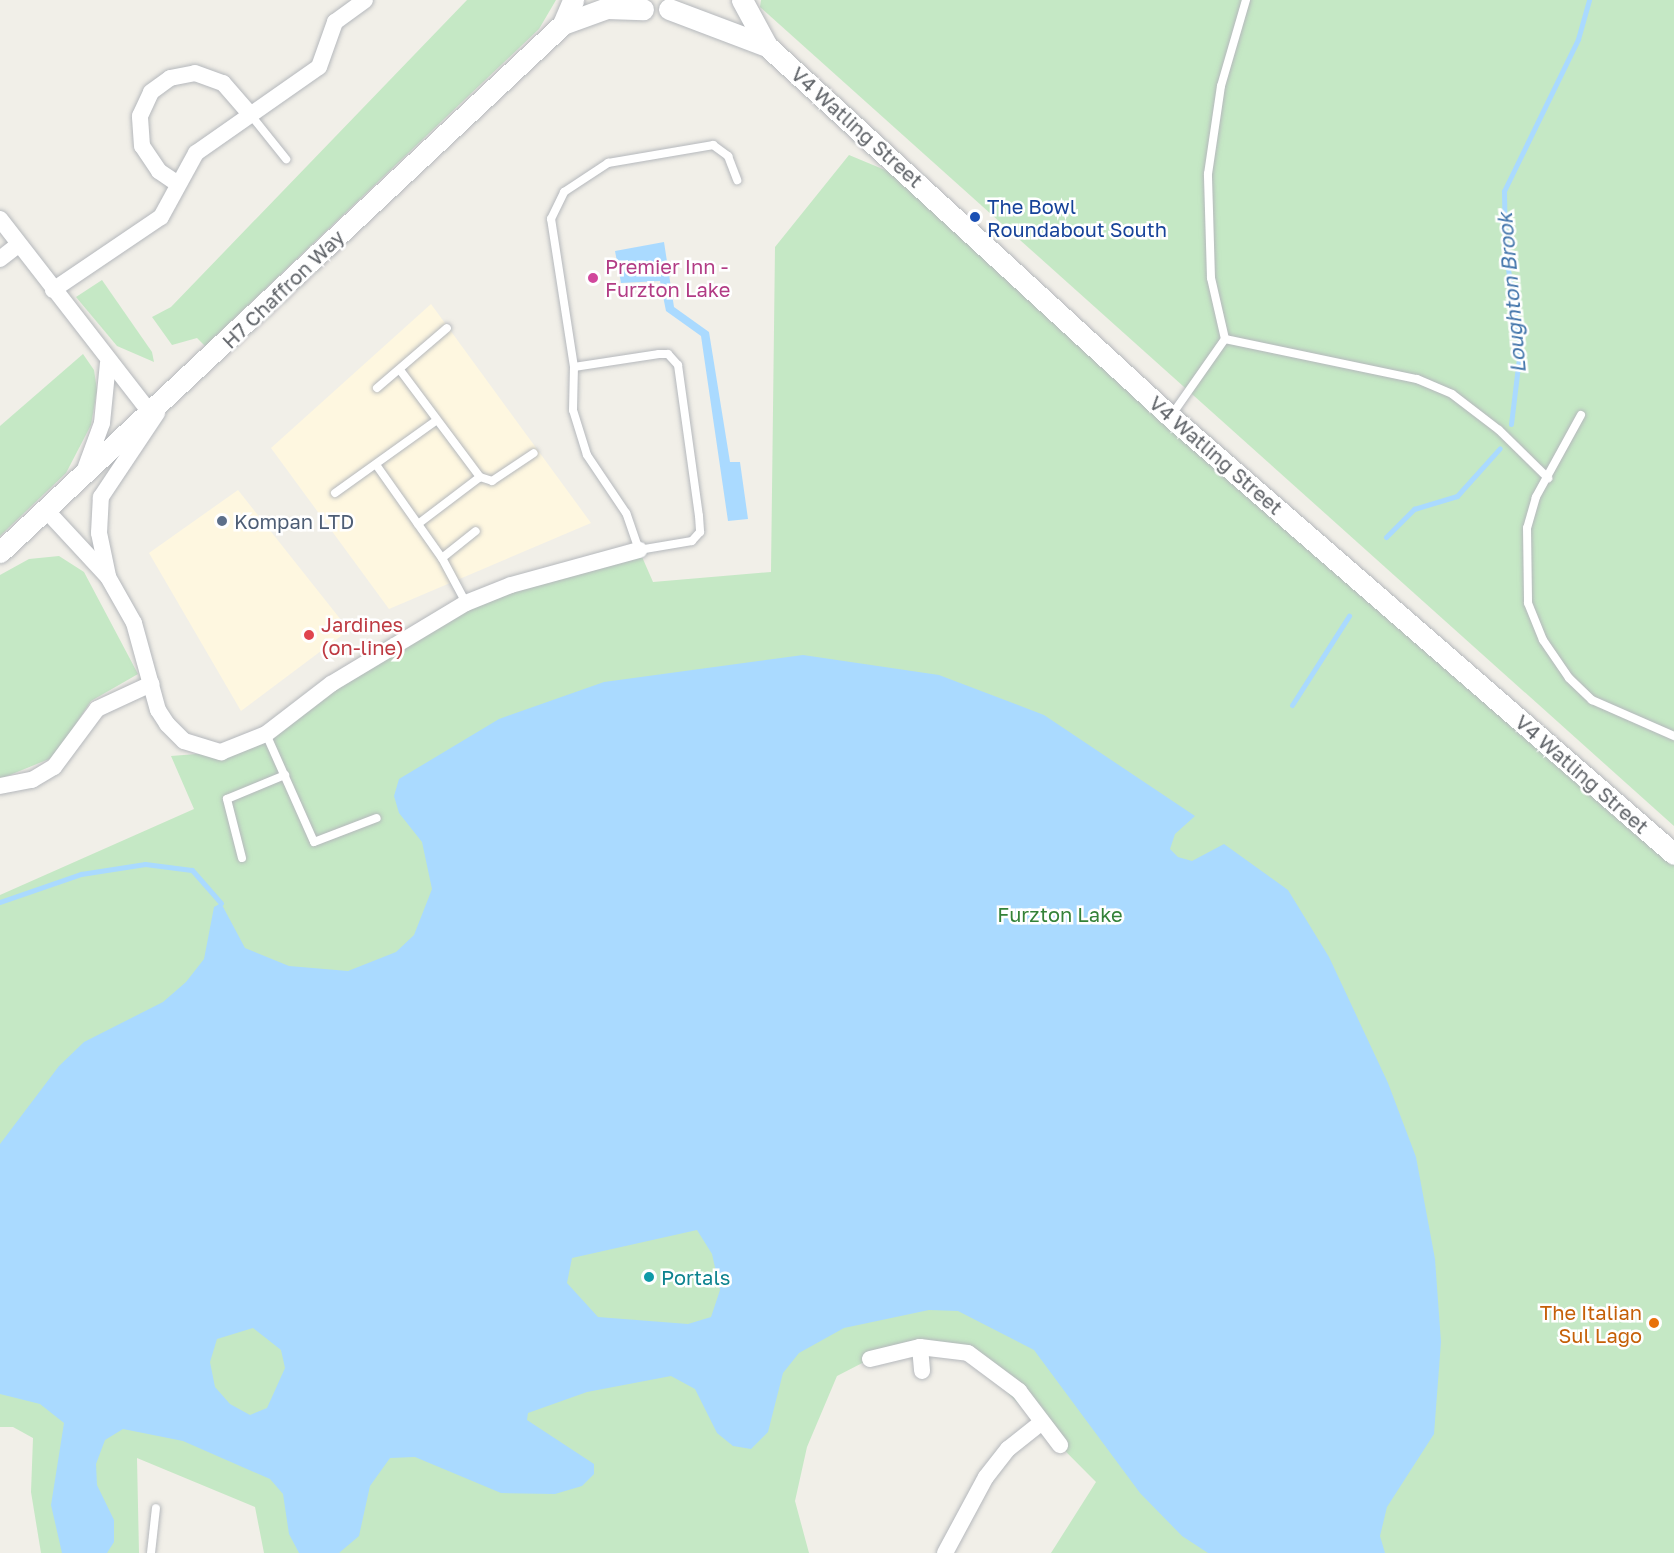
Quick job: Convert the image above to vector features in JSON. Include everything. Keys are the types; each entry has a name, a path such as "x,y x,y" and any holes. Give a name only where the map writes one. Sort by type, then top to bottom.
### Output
{"street":[{"path":"53,290 161,217 196,153 319,67 335,22 365,0"},
{"name":"H7 Chaffron Way","path":"563,24 573,0"},
{"path":"622,0 643,9"},
{"path":"669,9 690,0"},
{"name":"V4 Watling Street","path":"742,0 767,46 1171,417 1673,852"},
{"name":"H7 Chaffron Way","path":"0,552 213,356 563,24 607,8 669,9"},
{"name":"V4 Watling Street","path":"669,9 767,46"},
{"path":"178,184 159,171 142,146 140,116 151,92 170,78 195,73 223,83 250,114"},
{"path":"0,219 108,363 151,414"},
{"path":"0,259 18,245"},
{"path":"81,478 102,423 108,363"},
{"path":"108,577 99,533 101,497 167,399"},
{"path":"46,510 108,577 134,623 151,684 167,724 202,749 242,748 266,734 331,684 466,603 511,585 639,550"},
{"path":"0,786 32,780 54,767 97,709 151,684"},
{"path":"870,1359 920,1347 943,1346 984,1363 1019,1391 1060,1445"},
{"path":"920,1347 922,1371"},
{"path":"945,1553 986,1477 1008,1449 1042,1422"}],"lane":[{"path":"1171,417 1225,339 1211,278 1208,174 1221,86 1246,0"},
{"path":"250,114 286,159"},
{"path":"574,367 659,354 668,354 678,365 700,532 677,545 639,550 626,513 587,455 573,410 574,367 551,238 551,219 564,192 608,163 693,146 713,145 728,156 737,180"},
{"path":"377,388 447,328"},
{"path":"1225,339 1417,379 1480,416 1548,478"},
{"path":"400,370 480,477 492,481 534,453"},
{"path":"1581,416 1548,478 1527,528 1523,566 1528,603 1543,639 1569,678 1592,700 1674,736"},
{"path":"335,494 377,466 437,420"},
{"path":"377,466 442,558 466,603"},
{"path":"418,524 480,477"},
{"path":"442,558 476,531"},
{"path":"266,734 314,842 377,818"},
{"path":"242,858 227,799 285,775"},
{"path":"151,1553 156,1508"}],"shaded area":[{"path":"431,304 591,523 389,609 271,448"},
{"path":"238,490 349,630 241,711 149,553"}],"green space":[{"path":"467,0 556,0 539,29 205,346 197,338 172,345 152,317 171,307"},
{"path":"761,0 1674,0 1674,826 760,7"},
{"name":"Furzton Lake","path":"849,155 921,185 1674,854 1674,1553 1051,1553 1096,1482 968,1353 870,1359 837,1376 807,1447 795,1501 809,1553 264,1553 255,1507 137,1458 139,1553 41,1553 31,1492 33,1438 13,1427 0,1427 0,895 194,809 171,756 221,752 466,603 639,550 653,582 771,572 775,247"},
{"path":"102,280 152,352 154,362 117,346 76,297"},
{"path":"83,354 94,370 97,390 91,425 66,473 0,536 0,426"},
{"path":"59,556 84,572 138,674 91,701 54,757 0,779 0,575 29,559"}],"water":[{"path":"664,242 674,307 709,332 730,462 740,462 748,519 728,521 701,336 666,311 660,281 621,283 615,251"},
{"name":"Furzton Lake","path":"803,655 939,675 1044,715 1195,816 1175,834 1170,849 1178,857 1192,861 1224,844 1288,890 1329,957 1388,1083 1416,1157 1435,1259 1441,1342 1434,1434 1387,1507 1380,1536 1385,1553 1208,1553 1182,1536 1140,1493 1034,1350 958,1311 929,1310 844,1328 799,1353 783,1373 768,1432 751,1449 733,1446 717,1433 695,1389 671,1376 587,1392 528,1413 527,1420 594,1464 594,1474 582,1486 555,1494 501,1493 415,1457 390,1458 370,1486 359,1536 339,1553 299,1553 289,1534 283,1494 270,1479 183,1441 123,1429 105,1440 96,1464 97,1485 114,1520 114,1542 107,1553 62,1553 51,1505 64,1423 40,1404 0,1394 0,1144 59,1066 84,1042 163,1002 186,982 204,959 214,907 221,903 245,948 289,966 348,971 396,952 414,935 432,889 422,842 399,813 394,796 399,779 499,719 604,682","holes":["697,1230 712,1254 720,1290 711,1317 688,1324 598,1317 567,1283 572,1258","253,1328 281,1350 285,1368 267,1408 250,1415 230,1404 215,1387 210,1362 217,1339"]}],"waterway":[{"name":"Loughton Brook","path":"1511,424 1520,350 1505,249 1504,191 1578,39 1589,0"},
{"name":"Loughton Brook","path":"1386,537 1414,509 1457,496 1500,448"},
{"name":"Loughton Brook","path":"1292,705 1349,616"},
{"path":"0,902 81,874 145,864 192,870 221,903"}],"place":[{"name":"The Bowl Roundabout South","path":"975,217"},
{"name":"Premier Inn - Furzton Lake","path":"593,278"},
{"name":"Kompan LTD","path":"222,521"},
{"name":"Jardines (on-line)","path":"309,635"},
{"name":"Portals","path":"649,1277"},
{"name":"The Italian Sul Lago","path":"1654,1323"}]}
